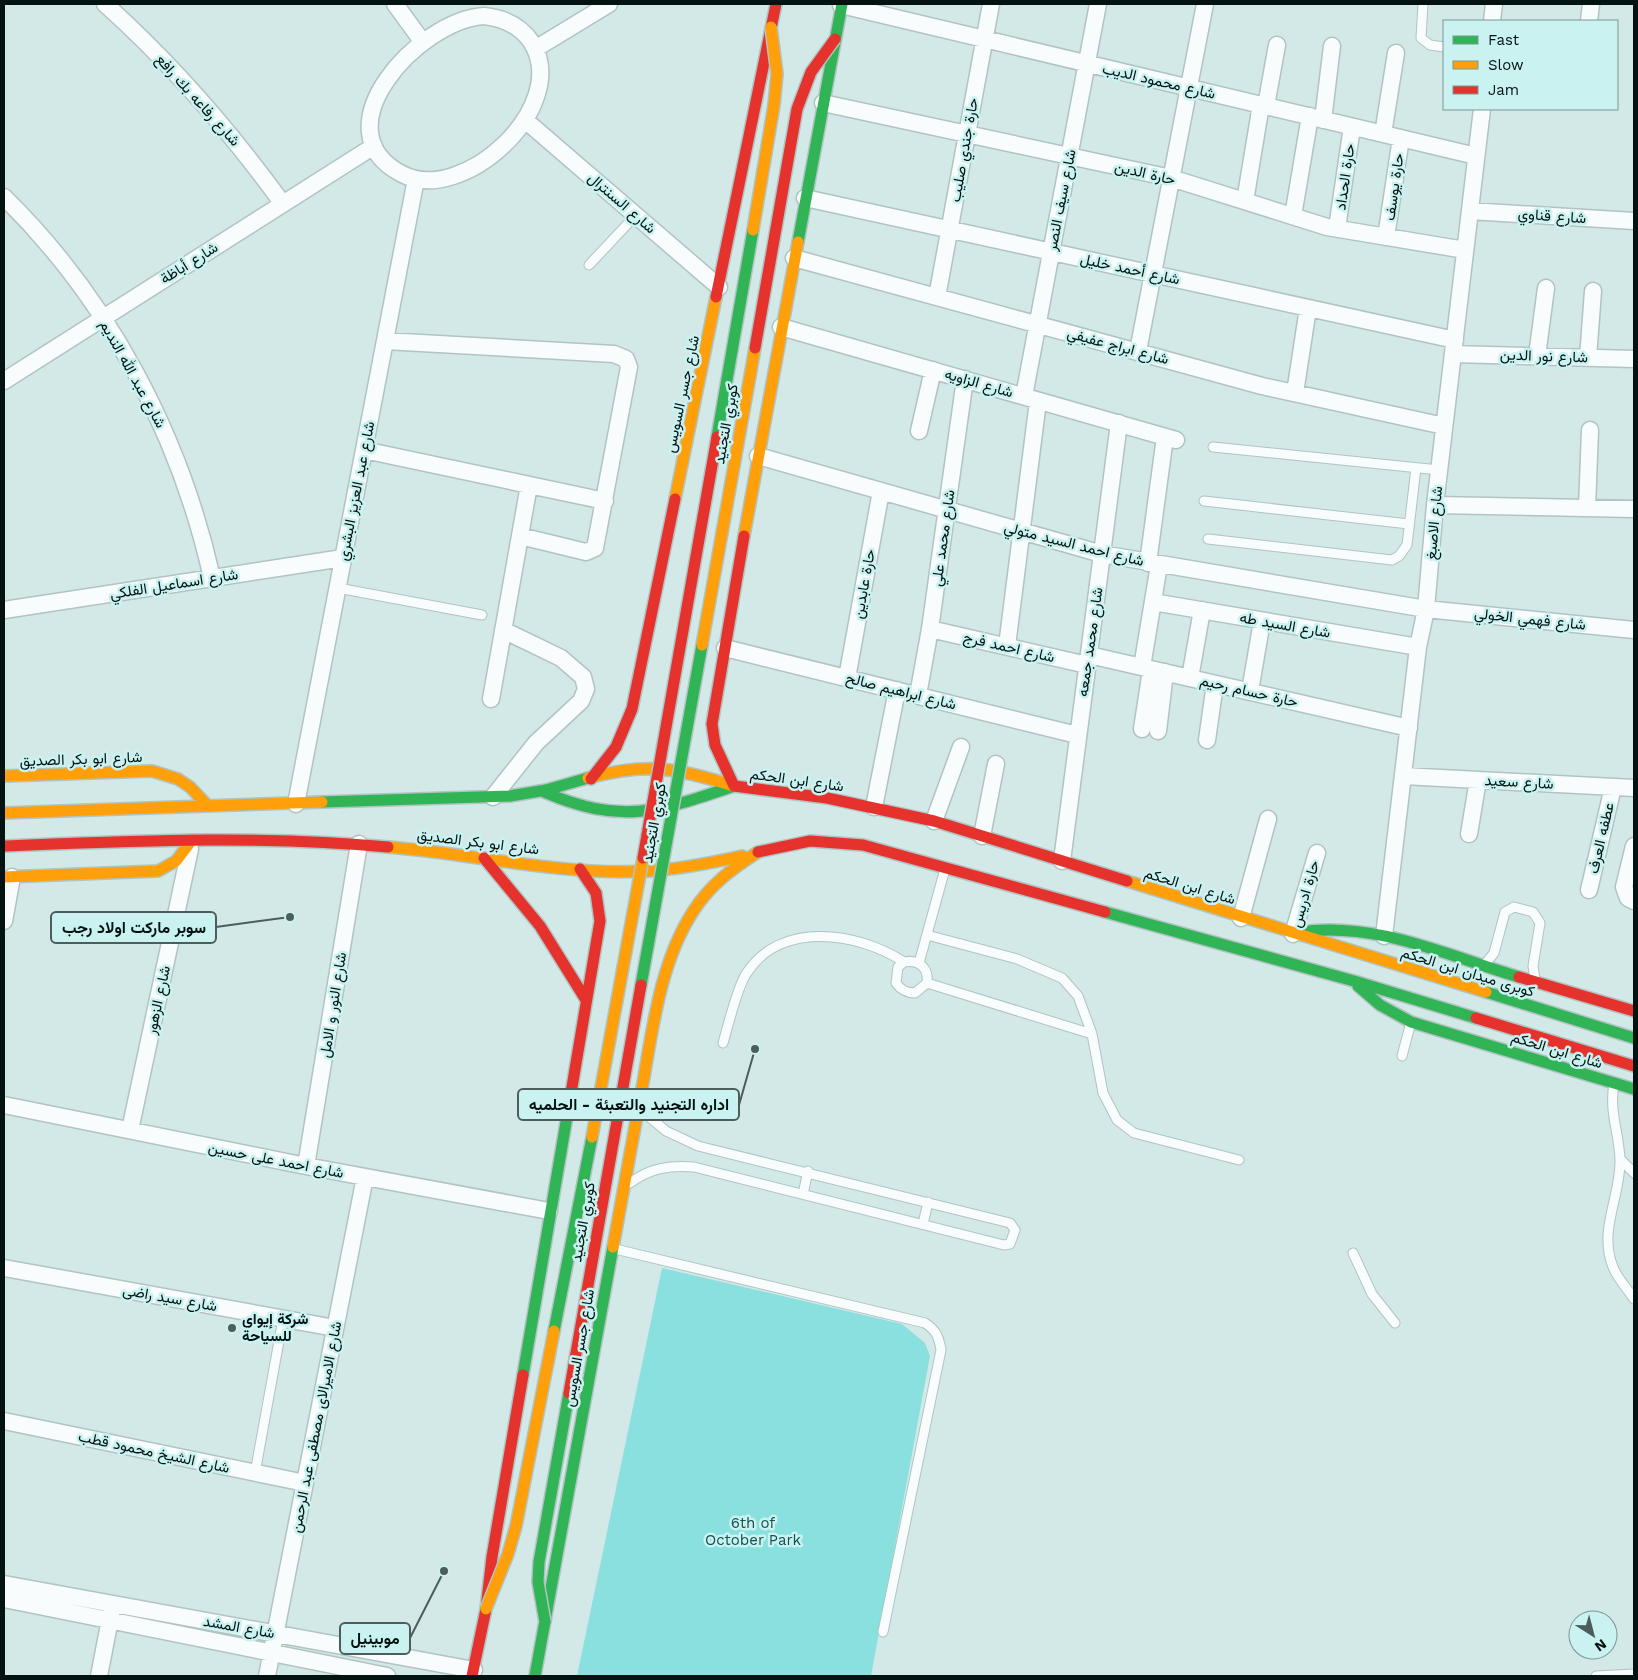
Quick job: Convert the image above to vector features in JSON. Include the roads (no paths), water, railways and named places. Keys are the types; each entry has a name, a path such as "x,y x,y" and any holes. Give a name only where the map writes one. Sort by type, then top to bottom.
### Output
{"main road":[{"name":"شارع جسر السويس","path":"591,779 612,754 627,725 776,4"},
{"path":"734,786 715,746 712,724 758,456 842,5"},
{"name":"كوبري التجنيد","path":"486,1608 505,1563 516,1526 616,1013 694,575 775,97 777,58 771,27"},
{"name":"كوبري التجنيد","path":"545,1622 538,1582 539,1562 797,109 807,78 819,58 835,39"},
{"path":"654,599 668,619 683,627 697,629 710,626 723,619 732,608"},
{"path":"4,813 493,797 544,792 620,770 658,768 681,771 734,786"},
{"name":"شارع ابو بكر الصديق","path":"4,776 152,771 178,779 195,791 208,806"},
{"path":"544,792 575,805 608,813 625,814 675,807 734,786"},
{"name":"شارع ابن الحكم","path":"734,786 874,807 934,821 1294,934 1311,929 1336,928 1384,936 1634,1011"},
{"name":"شارع ابن الحكم","path":"758,852 792,842 828,839 863,845 1354,981 1380,1006 1411,1022 1634,1089"},
{"path":"8,877 158,871 176,861 192,840"},
{"name":"شارع ابو بكر الصديق","path":"4,846 192,840 360,844 616,873 661,872 723,862 758,852"},
{"name":"شارع جسر السويس","path":"535,1676 651,1037 668,963 681,929 701,898 720,878 758,852"},
{"path":"484,858 540,926 586,1000"},
{"path":"473,1673 486,1608 492,1557 549,1211 600,921 600,906 596,892 580,869"},
{"name":"كوبرى ميدان ابن الحكم","path":"1294,934 1634,1038"},
{"path":"1354,981 1634,1066"},
{"path":"582,1027 596,1019 619,1016 632,1020 651,1037"}],"street":[{"name":"شارع رفاعه بك رافع","path":"105,4 163,59 205,105 282,204"},
{"path":"395,4 422,41"},
{"path":"535,49 610,4"},
{"name":"حارة جندي صليب","path":"937,297 991,4"},
{"name":"شارع سيف النصر","path":"1007,646 1022,531 1038,324 1098,4"},
{"path":"1138,351 1205,4"},
{"path":"1492,20 1494,4"},
{"path":"1589,20 1591,4"},
{"name":"شارع محمود الديب","path":"842,5 1476,156"},
{"path":"495,10 518,28 535,49 540,60 541,85 526,120 498,150 474,165 437,179 416,179 406,176 387,164 374,146 371,137 370,118 376,100 391,74 422,41 442,28 465,18 495,10"},
{"path":"1245,201 1277,45"},
{"path":"1293,216 1332,46"},
{"path":"1383,134 1396,52"},
{"name":"حارة الدين","path":"823,102 1171,178 1337,228 1465,250"},
{"name":"شارع الاصبغ","path":"1384,936 1418,647 1426,608 1435,505 1482,110"},
{"name":"شارع السنترال","path":"526,120 719,287"},
{"name":"حارة الحداد","path":"1337,228 1352,127"},
{"name":"حارة يوسف","path":"1386,237 1401,138"},
{"name":"شارع أباظة","path":"4,381 374,146"},
{"name":"شارع عبد العزيز البشري","path":"296,804 416,179"},
{"name":"شارع عبد الله النديم","path":"4,197 50,247 102,318 139,378 172,450 194,510 212,578"},
{"name":"شارع أحمد خليل","path":"805,198 1308,308 1454,347"},
{"name":"شارع قناوي","path":"1470,211 1634,221"},
{"name":"شارع ابراج عفيفي","path":"794,258 1295,393 1444,426"},
{"path":"1538,356 1546,288"},
{"path":"1588,358 1593,291"},
{"path":"1295,393 1308,308"},
{"name":"شارع الزاويه","path":"782,327 1171,438 1154,564"},
{"path":"385,341 623,356 629,367 597,546 591,552 586,552 520,536"},
{"name":"شارع نور الدين","path":"1454,347 1538,356 1634,359"},
{"path":"919,431 933,370"},
{"name":"شارع محمد علي","path":"918,696 930,629 965,379"},
{"name":"شارع محمد جمعه","path":"1062,861 1119,423"},
{"path":"1587,508 1590,430"},
{"path":"364,450 605,501"},
{"name":"شارع احمد السيد متولي","path":"758,456 1102,554 1426,608"},
{"path":"491,699 529,485"},
{"name":"حارة عابدين","path":"847,678 881,491"},
{"path":"1435,505 1634,509"},
{"name":"شارع اسماعيل الفلكي","path":"4,610 343,558"},
{"path":"1150,730 1154,564"},
{"name":"شارع السيد طه","path":"1153,602 1418,647"},
{"name":"شارع فهمي الخولي","path":"1426,608 1634,630"},
{"path":"1190,678 1202,610"},
{"path":"1250,691 1262,621"},
{"name":"شارع احمد فرج","path":"930,629 1007,646 1088,660"},
{"path":"493,797 536,743 581,701 586,689 583,677 561,658 503,630"},
{"name":"شارع ابراهيم صالح","path":"725,648 1078,735"},
{"name":"حارة حسام رحيم","path":"1088,660 1190,678 1409,728"},
{"path":"1207,740 1215,684"},
{"path":"874,807 897,690"},
{"path":"934,821 962,747"},
{"path":"982,836 996,764"},
{"name":"شارع سعيد","path":"1403,776 1634,788"},
{"path":"1469,834 1478,780"},
{"name":"عطفه العرف","path":"1589,890 1613,787"},
{"path":"1240,918 1268,819"},
{"name":"شارع الزهور","path":"130,1130 192,840"},
{"name":"شارع النور و الامل","path":"306,1166 360,844"},
{"path":"1634,846 1624,893 1634,901"},
{"name":"حارة ادريس","path":"1294,934 1317,853"},
{"path":"4,921 8,877"},
{"name":"شارع احمد على حسين","path":"4,1105 306,1166 549,1211"},
{"name":"شارع الاميرالاى مصطفى عبد الرحمن","path":"267,1676 365,1177"},
{"name":"شارع سيد راضى","path":"4,1268 335,1328"},
{"name":"شارع الشيخ محمود قطب","path":"4,1421 305,1483"},
{"name":"شارع المشد","path":"4,1584 271,1653 387,1676"},
{"name":"شارع المشد","path":"4,1599 275,1634 473,1673"},
{"path":"99,1676 111,1612"}],"lane":[{"path":"1423,4 1421,38 1430,45 1443,47"},
{"path":"589,265 636,215"},
{"path":"1213,447 1439,470"},
{"path":"1208,539 1392,560 1404,551 1416,468"},
{"path":"1204,501 1409,524"},
{"path":"338,588 482,615"},
{"path":"919,963 945,868"},
{"path":"1483,965 1492,958 1505,912 1514,908 1533,912 1540,923 1533,966 1536,982"},
{"path":"723,1043 745,975 761,957 780,943 821,935 869,945 890,953 904,962"},
{"path":"927,935 1017,959 1062,978 1078,996 1092,1034 1103,1093 1117,1120 1134,1133 1239,1160"},
{"path":"912,960 919,963 925,968 928,975 927,983 915,993 907,993 900,989 896,983 895,975 898,968 904,962 912,960"},
{"path":"927,983 1092,1034"},
{"path":"1402,1056 1411,1022"},
{"path":"1614,1083 1612,1110 1620,1159 1618,1185 1608,1225 1607,1239 1613,1267 1634,1299"},
{"path":"624,1188 639,1176 656,1169 675,1166 694,1167 1004,1245 1010,1244 1016,1230 1010,1223 698,1146 682,1140 638,1108"},
{"path":"1620,1159 1634,1174"},
{"path":"803,1194 808,1172"},
{"path":"923,1224 928,1202"},
{"path":"613,1248 925,1323 934,1329 939,1339 941,1350 883,1632"},
{"path":"1354,1253 1372,1294 1396,1323"},
{"path":"255,1472 284,1319"},
{"path":"1596,1676 1634,1674"}],"place":[{"name":"سوبر ماركت اولاد رجب","path":"290,917"},
{"name":"اداره التجنيد والتعبئة - الحلميه","path":"755,1049"},
{"name":"شركة إيواي للسياحة","path":"232,1328"},
{"name":"موبينيل","path":"444,1571"}],"park label":[{"name":"6th of October Park","path":"753,1532"}]}
